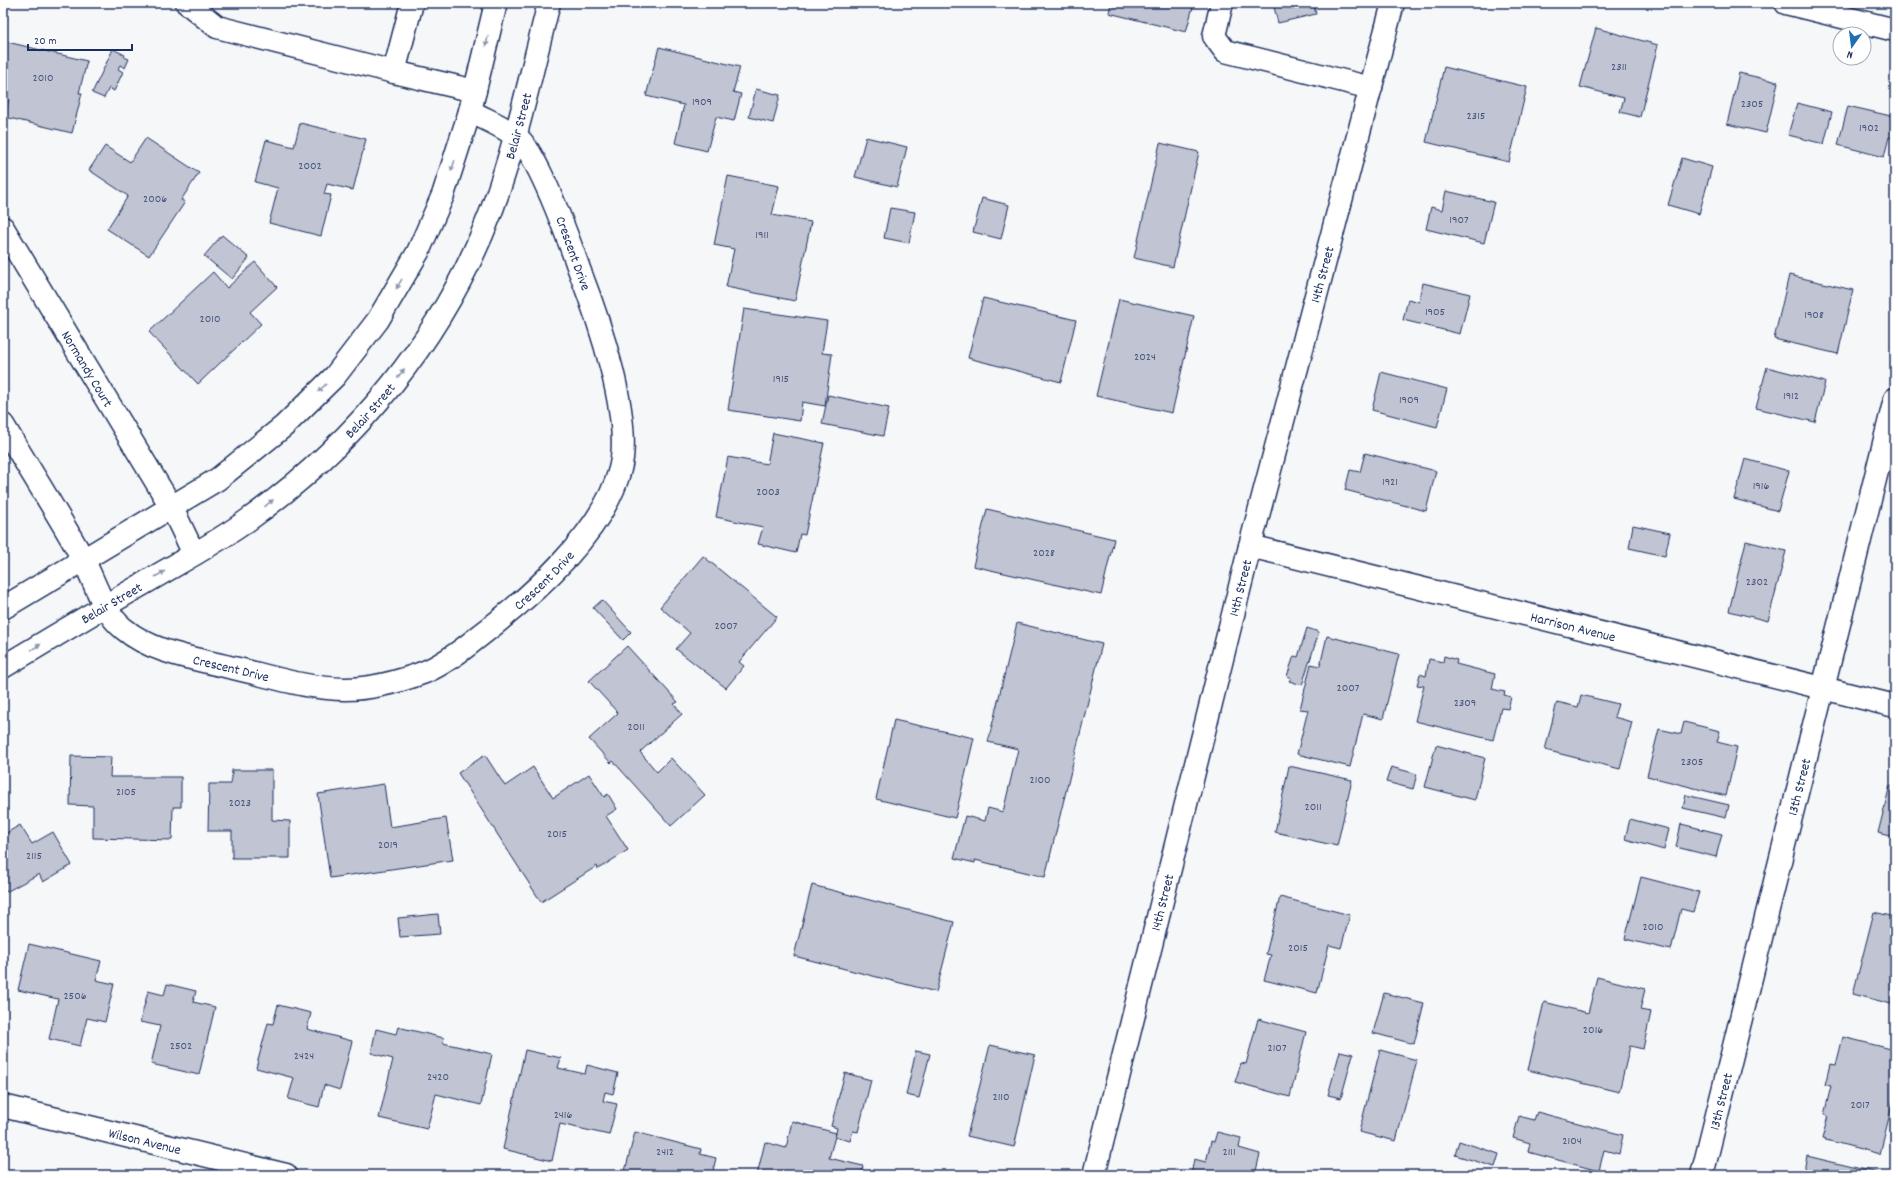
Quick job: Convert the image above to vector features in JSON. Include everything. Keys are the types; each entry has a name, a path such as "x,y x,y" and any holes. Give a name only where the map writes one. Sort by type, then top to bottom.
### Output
{"street":[{"path":"187,3 218,27 394,72 475,90"},
{"path":"394,72 412,3"},
{"path":"3,608 172,508 218,479 284,426 335,376 378,320 418,252 444,195 470,111 496,3"},
{"name":"Belair Street","path":"3,667 194,554 247,520 318,464 372,410 420,348 463,275 491,213 516,136 549,3"},
{"path":"1222,3 1214,36 1225,51 1371,88"},
{"name":"14th Street","path":"1094,1175 1250,546 1393,3"},
{"path":"1786,3 1895,30"},
{"name":"Crescent Drive","path":"83,560 110,615 123,629 152,647 173,654 301,683 346,689 385,684 426,672 451,658 505,616 537,587 586,534 609,501 621,467 624,432 617,393 591,300 555,202 526,146 516,136 470,111"},
{"name":"Normandy Court","path":"3,228 172,508 194,554"},
{"name":"13th Street","path":"1702,1175 1895,399"},
{"path":"3,425 83,560"},
{"name":"Harrison Avenue","path":"1250,546 1895,706"},
{"name":"Wilson Avenue","path":"3,1106 286,1175"}],"building":[{"path":"1111,3 1194,3 1186,32 1109,13"},
{"path":"1273,3 1313,3 1316,14 1278,23"},
{"path":"1596,28 1658,45 1640,117 1620,112 1624,98 1580,87"},
{"path":"3,41 87,61 79,93 82,93 72,133 5,117 9,99 3,98"},
{"path":"659,47 740,67 733,92 741,94 734,121 716,117 707,151 675,143 684,105 646,96"},
{"path":"113,49 125,55 124,57 129,59 125,68 120,65 118,69 123,72 114,91 109,88 104,98 92,93"},
{"path":"1444,67 1527,87 1509,162 1426,142"},
{"path":"1739,73 1778,82 1766,133 1727,124"},
{"path":"756,89 780,95 773,123 749,117"},
{"path":"1797,103 1832,112 1824,144 1788,135"},
{"path":"1848,106 1895,117 1895,139 1889,137 1884,157 1838,145"},
{"path":"300,123 366,139 353,190 327,184 324,194 331,195 321,236 269,223 278,188 255,182 266,140 294,147"},
{"path":"866,137 907,147 897,187 855,177"},
{"path":"146,138 199,173 181,200 185,202 149,256 107,229 128,196 89,170 105,146 130,162"},
{"path":"1160,143 1199,152 1173,267 1134,258"},
{"path":"1682,158 1712,167 1699,214 1668,205"},
{"path":"728,176 779,186 772,215 811,222 795,301 726,287 734,249 714,245"},
{"path":"1446,191 1494,202 1484,243 1426,229 1431,207 1442,210"},
{"path":"982,198 1009,205 1001,239 973,232"},
{"path":"890,208 915,212 909,243 884,238"},
{"path":"222,235 249,258 232,279 204,256"},
{"path":"255,262 277,287 250,312 261,324 198,384 149,332 213,272 227,288"},
{"path":"1789,275 1853,290 1838,354 1774,339"},
{"path":"1423,283 1470,294 1460,334 1403,320 1408,299 1419,302"},
{"path":"983,298 1076,320 1061,382 968,358"},
{"path":"1119,299 1194,316 1172,413 1096,396"},
{"path":"744,309 827,321 822,353 832,354 825,406 802,402 800,421 728,410"},
{"path":"1767,367 1825,382 1815,422 1756,408"},
{"path":"1381,372 1447,389 1437,427 1372,410"},
{"path":"828,395 889,408 883,436 822,424"},
{"path":"773,433 824,443 805,535 800,534 796,553 758,544 763,527 716,517 728,457 767,464"},
{"path":"1365,453 1436,471 1426,511 1345,490 1350,470 1360,472"},
{"path":"1745,459 1789,471 1778,511 1734,499"},
{"path":"987,509 1114,539 1101,595 973,566"},
{"path":"1633,525 1670,533 1665,556 1629,548"},
{"path":"1746,541 1786,551 1768,621 1729,611"},
{"path":"703,556 777,617 739,662 744,666 726,688 676,649 690,633 660,607"},
{"path":"602,600 631,632 623,640 593,608"},
{"path":"1017,623 1102,644 1045,877 975,860 975,863 954,858 965,816 985,821 988,808 1003,812 1018,749 988,742"},
{"path":"1307,628 1319,632 1302,685 1289,681 1291,678 1287,676 1294,656 1298,657"},
{"path":"1327,636 1399,654 1383,719 1363,714 1350,767 1297,754 1308,710 1300,709 1311,664 1320,666"},
{"path":"627,646 678,702 674,704 682,714 640,752 657,772 671,758 705,795 671,826 613,761 611,763 589,739 618,713 589,681"},
{"path":"1444,656 1457,660 1456,664 1495,674 1492,689 1505,692 1504,695 1511,697 1508,709 1501,708 1493,740 1415,721 1424,686 1417,685 1420,674 1426,676 1429,659 1443,662"},
{"path":"1581,695 1618,704 1614,717 1632,722 1620,769 1545,750 1557,702 1578,707"},
{"path":"894,720 974,738 955,818 876,799"},
{"path":"1684,722 1720,731 1717,742 1737,747 1726,796 1647,776 1659,729 1681,734"},
{"path":"1436,745 1485,758 1475,800 1425,787"},
{"path":"485,755 505,786 533,767 553,798 589,774 604,797 608,794 617,809 606,816 628,850 598,869 597,866 541,902 458,773"},
{"path":"71,756 111,757 110,777 181,777 181,807 173,807 172,840 93,838 93,806 70,805"},
{"path":"1289,766 1352,780 1337,846 1275,832"},
{"path":"1391,767 1417,774 1413,789 1386,782"},
{"path":"232,770 272,770 272,820 290,821 290,858 232,858 232,831 208,831 209,784 231,784"},
{"path":"384,784 390,827 446,818 453,860 330,878 318,794"},
{"path":"1890,785 1895,787 1895,837 1878,833"},
{"path":"1686,795 1729,805 1726,818 1683,808"},
{"path":"1630,819 1669,829 1664,850 1625,839"},
{"path":"1681,824 1722,834 1716,857 1676,847"},
{"path":"20,825 32,844 53,832 72,865 43,882 39,874 6,892 3,886 3,835"},
{"path":"1641,877 1699,892 1693,912 1681,909 1671,950 1625,939"},
{"path":"812,885 954,922 936,992 794,956"},
{"path":"1280,897 1350,915 1341,948 1329,945 1317,993 1264,980 1271,955 1266,954"},
{"path":"1874,912 1895,917 1895,1005 1853,994"},
{"path":"438,914 440,934 400,937 398,918"},
{"path":"29,944 101,961 96,980 114,984 105,1022 87,1018 80,1046 49,1039 58,999 18,990"},
{"path":"1597,977 1645,989 1640,1010 1651,1012 1643,1049 1630,1046 1619,1092 1528,1070 1544,1002 1588,1013"},
{"path":"167,984 196,991 193,1002 215,1007 199,1075 151,1064 160,1026 140,1022 148,991 164,995"},
{"path":"1384,993 1424,1003 1414,1044 1373,1033"},
{"path":"278,1005 311,1013 307,1029 352,1041 340,1090 324,1085 319,1107 288,1099 294,1078 256,1068 268,1023 273,1024"},
{"path":"1258,1019 1306,1032 1290,1097 1235,1082 1241,1063 1246,1064"},
{"path":"398,1027 444,1038 443,1043 492,1054 481,1105 436,1094 427,1129 379,1118 393,1059 371,1053 376,1029 396,1034"},
{"path":"1843,1037 1895,1050 1895,1093 1880,1154 1822,1139 1828,1116 1824,1115 1831,1086 1825,1085 1830,1064 1836,1065"},
{"path":"990,1045 1035,1055 1014,1147 967,1136"},
{"path":"525,1050 561,1058 558,1068 585,1074 587,1065 618,1073 613,1094 605,1092 603,1101 617,1104 609,1135 560,1124 552,1161 503,1149"},
{"path":"1380,1050 1417,1060 1396,1141 1359,1132"},
{"path":"916,1051 930,1054 919,1098 906,1095"},
{"path":"1340,1051 1353,1054 1341,1098 1328,1095"},
{"path":"845,1073 871,1080 858,1132 853,1131 850,1141 835,1137 837,1128 831,1126"},
{"path":"1537,1112 1623,1135 1619,1154 1604,1150 1599,1171 1528,1152 1530,1143 1513,1138 1519,1116 1534,1120"},
{"path":"792,1121 836,1133 829,1158 863,1166 861,1175 757,1175 765,1142 786,1148"},
{"path":"635,1132 701,1149 700,1154 716,1158 712,1175 624,1175"},
{"path":"1217,1132 1241,1138 1239,1148 1260,1154 1255,1175 1191,1175 1194,1159 1206,1162 1211,1141 1214,1142"},
{"path":"1459,1141 1499,1154 1495,1167 1455,1155"},
{"path":"1807,1156 1886,1175 1803,1175"}]}
